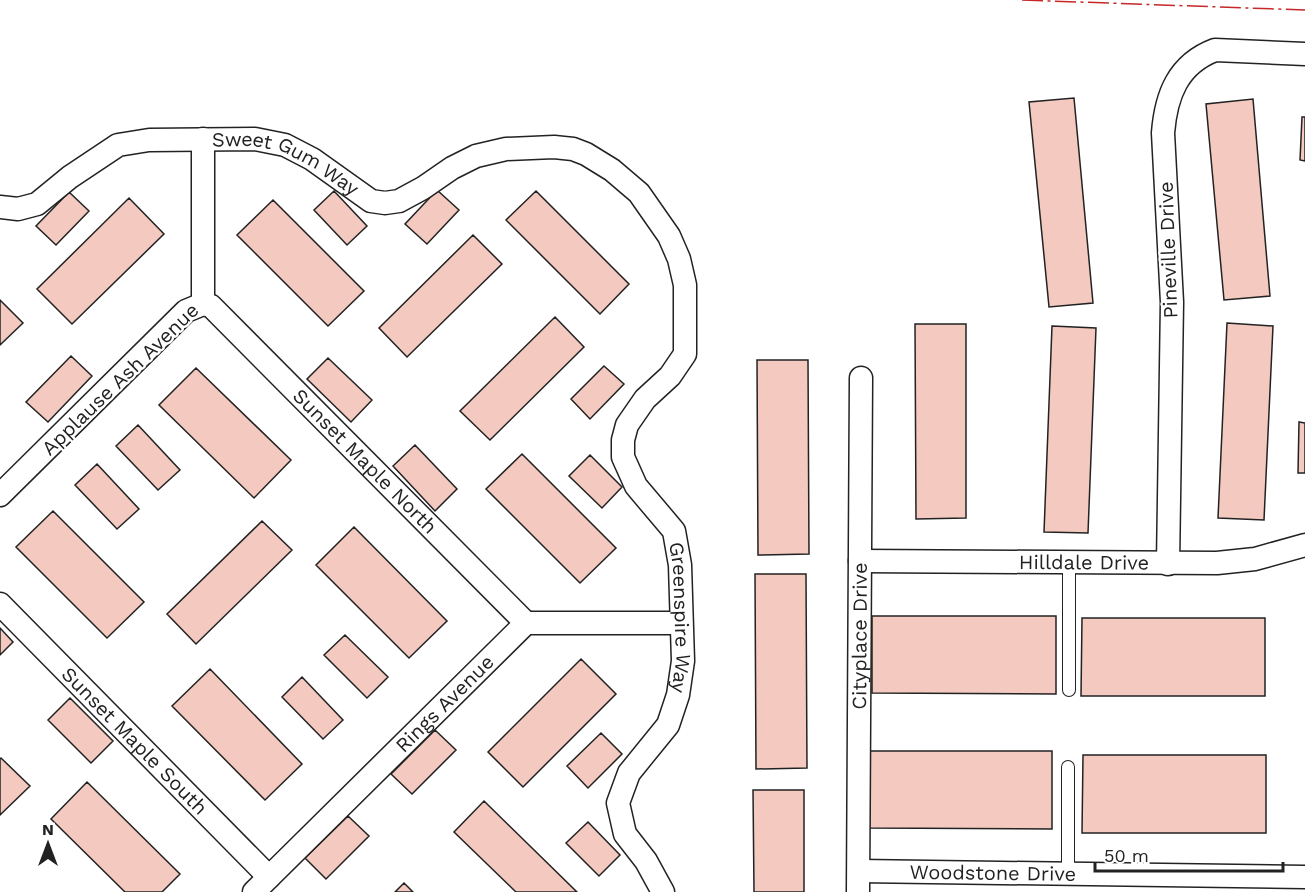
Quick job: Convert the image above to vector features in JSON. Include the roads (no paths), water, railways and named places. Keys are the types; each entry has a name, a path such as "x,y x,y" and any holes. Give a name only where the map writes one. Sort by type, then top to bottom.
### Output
{"street":[{"name":"Pineville Drive","path":"1168,564 1172,302 1163,133 1164,114 1176,79 1201,55 1215,50 1305,54"},
{"name":"Applause Ash Avenue","path":"0,495 186,311 203,304 203,139"},
{"name":"Sweet Gum Way","path":"0,207 18,209 37,204 70,177 118,145 149,140 255,139 285,145 312,159 371,201 385,203 407,197 452,168 476,156 506,149 554,147 573,149"},
{"name":"Greenspire Way","path":"573,149 612,170 639,194 669,236 680,260 685,285 685,354 670,376 645,399 627,425 623,440 623,457 636,486 674,531 680,565 683,661 678,695 668,725 629,773 618,803 625,834 646,861 663,892"},
{"name":"Sunset Maple North","path":"203,304 219,311 526,623"},
{"name":"Cityplace Drive","path":"859,881 861,378"},
{"name":"Hilldale Drive","path":"860,561 1217,563 1254,559 1305,545"},
{"name":"Sunset Maple South","path":"0,604 261,885"},
{"path":"526,623 681,623"},
{"name":"Rings Avenue","path":"261,885 526,623"},
{"name":"Woodstone Drive","path":"859,881 1068,874 1305,877"}],"lane":[{"path":"1069,563 1069,690"},
{"path":"1068,767 1068,874"}]}
